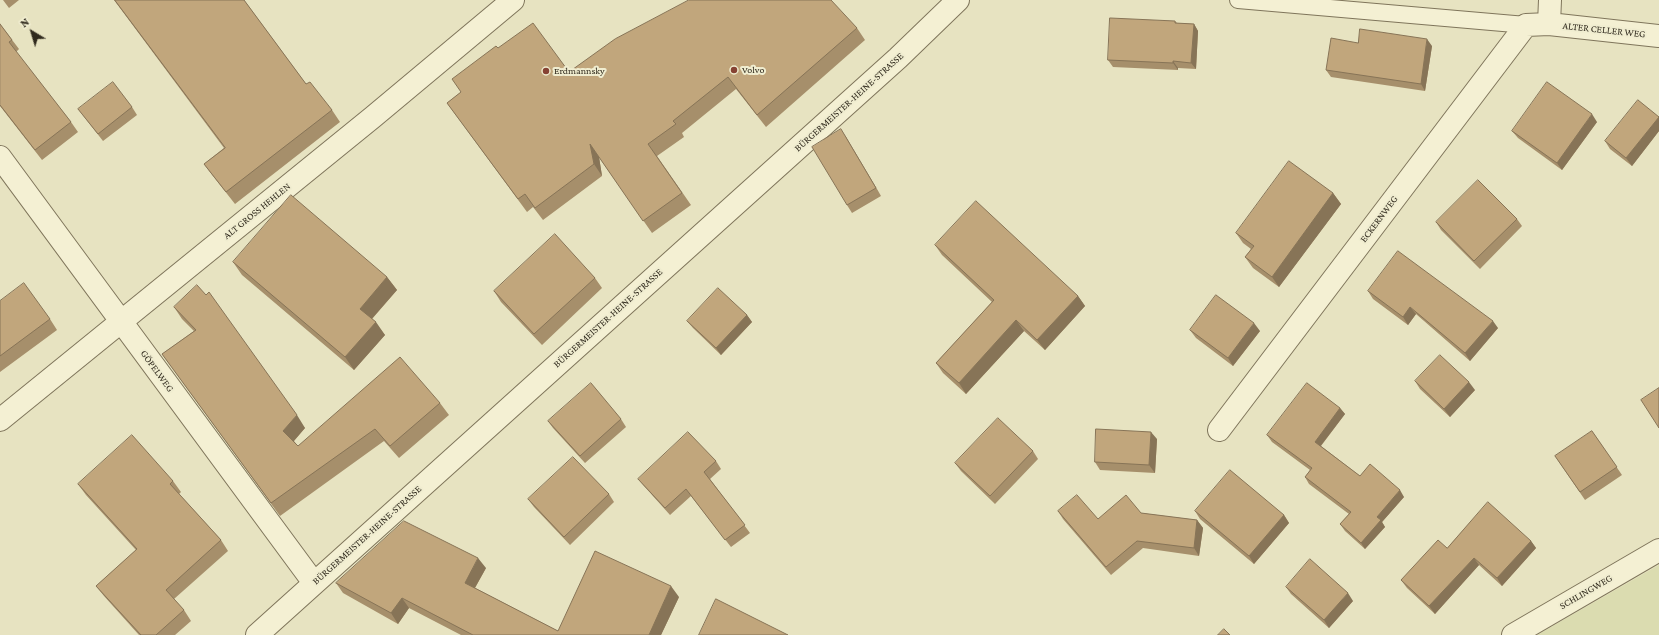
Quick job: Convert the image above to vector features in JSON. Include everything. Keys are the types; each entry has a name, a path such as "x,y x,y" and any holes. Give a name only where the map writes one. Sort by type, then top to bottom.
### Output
{"street":[{"name":"ALT GROSS HEHLEN","path":"0,420 367,122 513,0"},
{"name":"BÜRGERMEISTER-HEINE-STRASSE","path":"257,635 898,58 958,0"},
{"name":"ALTER CELLER WEG","path":"1550,0 1549,24 1659,36"},
{"path":"1526,25 1549,24"},
{"name":"ECKERNWEG","path":"1219,430 1526,25"},
{"name":"GÖPELWEG","path":"0,157 120,322 314,583"},
{"name":"SCHLINGWEG","path":"1513,635 1659,550"}],"lane":[{"path":"1238,0 1526,25"}],"green space":[{"path":"1659,565 1659,635 1537,635"}],"building":[{"path":"115,0 244,0 306,84 310,82 332,110 226,192 204,164 225,148"},
{"path":"689,0 831,0 857,28 757,115 728,77 673,121 676,124 648,144 682,193 643,221 590,144 594,164 535,208 525,194 518,199 447,103 461,92 452,79 496,46 498,48 533,23 569,72 615,39"},
{"path":"1110,18 1175,21 1175,23 1194,24 1191,63 1173,61 1173,63 1108,60"},
{"path":"0,24 12,40 9,42 71,122 35,150 0,105"},
{"path":"1360,29 1427,39 1421,84 1326,70 1331,38 1358,43"},
{"path":"113,82 132,107 98,134 78,109"},
{"path":"1547,82 1592,114 1557,163 1512,131"},
{"path":"1638,100 1659,117 1626,158 1605,141"},
{"path":"841,129 876,188 847,205 812,147"},
{"path":"1289,161 1333,193 1272,277 1245,257 1254,246 1236,233"},
{"path":"1478,180 1517,219 1474,261 1436,222"},
{"path":"291,195 387,277 360,309 376,322 345,357 233,262"},
{"path":"976,201 1078,296 1037,340 1016,320 959,383 936,363 994,300 935,245"},
{"path":"555,234 595,278 534,334 494,291"},
{"path":"1398,251 1493,321 1465,353 1410,307 1403,317 1368,291"},
{"path":"24,283 50,319 0,356 0,301"},
{"path":"197,285 206,295 209,292 297,415 283,431 298,446 400,357 440,403 390,446 375,429 271,503 162,354 196,330 174,307"},
{"path":"718,288 747,315 716,348 687,321"},
{"path":"1216,295 1254,323 1228,358 1190,330"},
{"path":"1440,355 1469,382 1444,409 1415,381"},
{"path":"591,383 621,419 580,456 548,421"},
{"path":"1307,383 1340,408 1315,442 1360,476 1370,464 1400,490 1377,517 1381,520 1361,543 1340,524 1351,512 1305,477 1312,468 1267,435"},
{"path":"1659,388 1659,428 1641,400"},
{"path":"998,418 1033,451 990,496 955,463"},
{"path":"1096,429 1151,432 1149,465 1095,462"},
{"path":"1592,431 1617,467 1580,492 1555,456"},
{"path":"688,432 716,461 704,472 745,525 725,540 686,489 665,508 638,479"},
{"path":"132,435 173,481 170,484 221,540 166,590 184,610 156,635 141,635 96,586 137,549 78,484"},
{"path":"573,457 609,494 564,537 528,499"},
{"path":"1230,470 1284,515 1249,556 1195,511"},
{"path":"1077,495 1098,519 1126,495 1141,513 1197,520 1194,548 1137,541 1106,567 1058,511"},
{"path":"1488,502 1531,541 1497,578 1474,558 1429,606 1401,580 1438,540 1447,548"},
{"path":"404,521 478,558 465,583 558,631 595,551 671,586 649,635 473,635 402,598 391,613 336,583"},
{"path":"1310,559 1348,593 1324,620 1286,587"},
{"path":"716,599 788,635 699,635"},
{"path":"1224,629 1230,635 1218,635"}],"place":[{"name":"Volvo","path":"734,70"},
{"name":"Erdmannsky","path":"546,71"}]}
